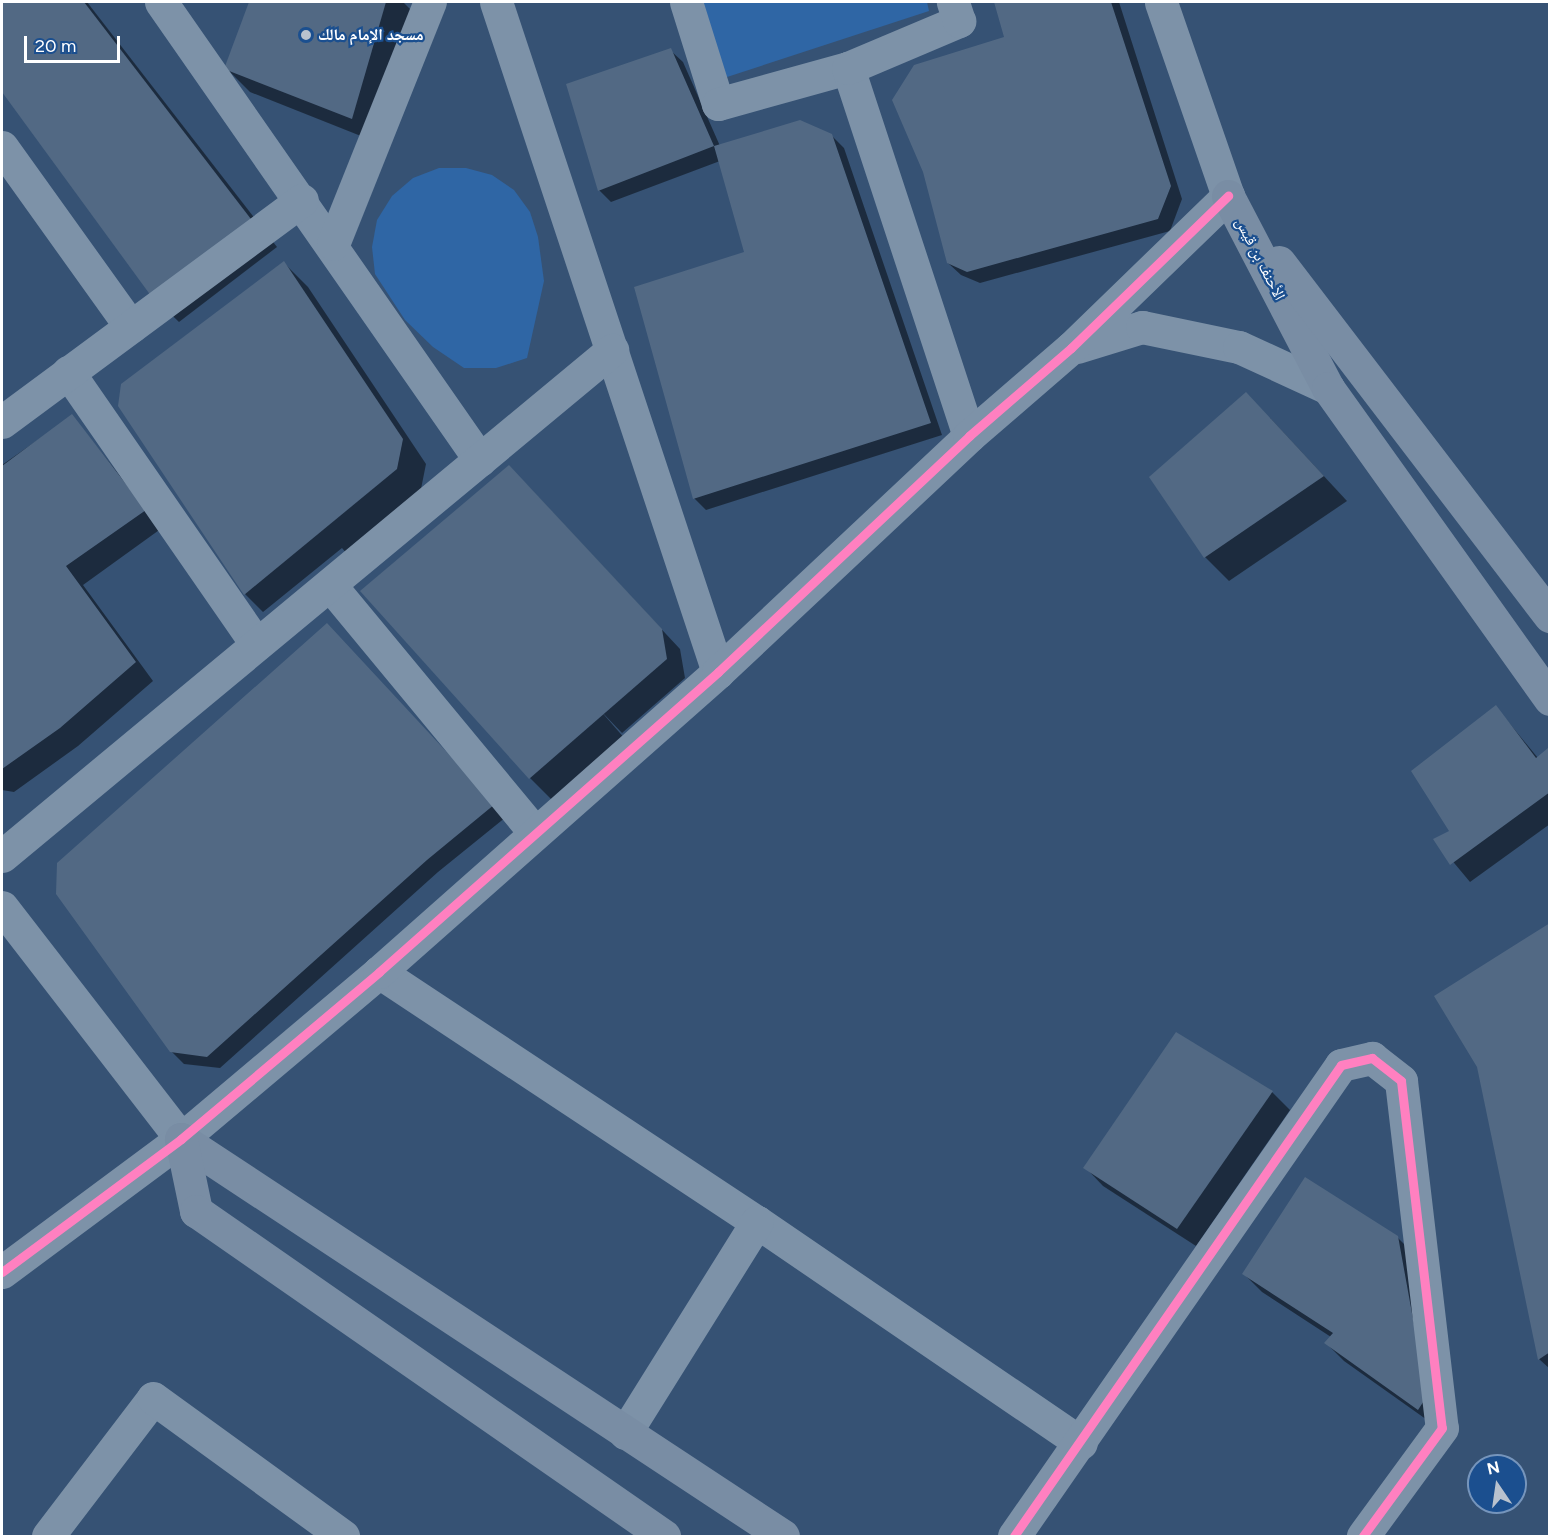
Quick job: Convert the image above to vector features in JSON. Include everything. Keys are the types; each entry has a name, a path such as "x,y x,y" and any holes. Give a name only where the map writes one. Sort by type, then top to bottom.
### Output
{"street":[{"path":"161,2 333,244 480,459"},
{"path":"333,244 430,2"},
{"path":"496,2 718,672"},
{"path":"686,2 718,104 848,68 959,21 953,2"},
{"path":"2,1272 181,1138 379,972 534,832 718,672 969,436 1071,348 1228,196 1161,2"},
{"path":"848,68 969,436"},
{"path":"2,147 131,327"},
{"name":"الأحنف بن قيس","path":"1228,196 1328,388 1550,699"},
{"name":"الأحنف بن قيس","path":"1228,196 1550,616"},
{"path":"2,422 302,200"},
{"path":"1071,348 1142,327 1239,346 1328,388"},
{"path":"2,856 612,350"},
{"path":"68,372 256,644"},
{"path":"330,585 534,832"},
{"path":"2,907 181,1138 783,1536"},
{"path":"379,972 757,1222 1081,1443"},
{"path":"1014,1536 1081,1443 1341,1065 1372,1058 1401,1081 1442,1428 1363,1536"},
{"path":"181,1138 196,1211 664,1536"},
{"path":"625,1433 757,1222"},
{"path":"48,1536 153,1398 343,1536"}],"shaded area":[{"path":"703,2 927,2 929,11 724,78"},
{"path":"439,168 466,168 492,175 514,190 530,212 538,237 544,281 527,358 496,368 464,368 433,347 405,320 375,274 372,247 377,220 392,196 413,178"}],"building":[{"path":"2,2 84,2 254,223 154,300 2,92"},
{"name":"مسجد الإمام مالك","path":"249,2 386,2 352,119 224,69"},
{"path":"994,2 1111,2 1171,186 1158,219 967,272 947,263 923,172 892,100 914,65 1004,37"},
{"path":"671,48 714,146 598,191 566,84"},
{"path":"800,120 832,134 931,423 693,499 634,287 744,252 714,146"},
{"path":"284,261 403,439 397,469 244,595 118,406 121,384"},
{"path":"1246,392 1324,476 1204,558 1149,477"},
{"path":"72,414 146,510 66,566 136,662 60,728 2,769 2,466"},
{"path":"509,465 662,629 667,659 529,779 360,591"},
{"path":"327,623 495,804 427,860 207,1057 170,1052 56,894 57,863"},
{"path":"1496,705 1536,758 1548,748 1550,751 1550,792 1450,865 1433,839 1449,831 1411,771"},
{"path":"1550,923 1550,1352 1538,1360 1477,1067 1434,996"},
{"path":"1176,1032 1273,1091 1177,1229 1083,1168"},
{"path":"1305,1177 1398,1236 1427,1396 1418,1410 1324,1343 1333,1333 1242,1274"}],"cycle path":[{"path":"2,1272 181,1139 379,972 718,672 969,436 1071,348 1228,196"},
{"path":"1014,1536 1341,1065 1372,1058 1401,1081 1442,1428 1363,1536"}],"place":[{"name":"مسجد الإمام مالك","path":"306,35"}]}
